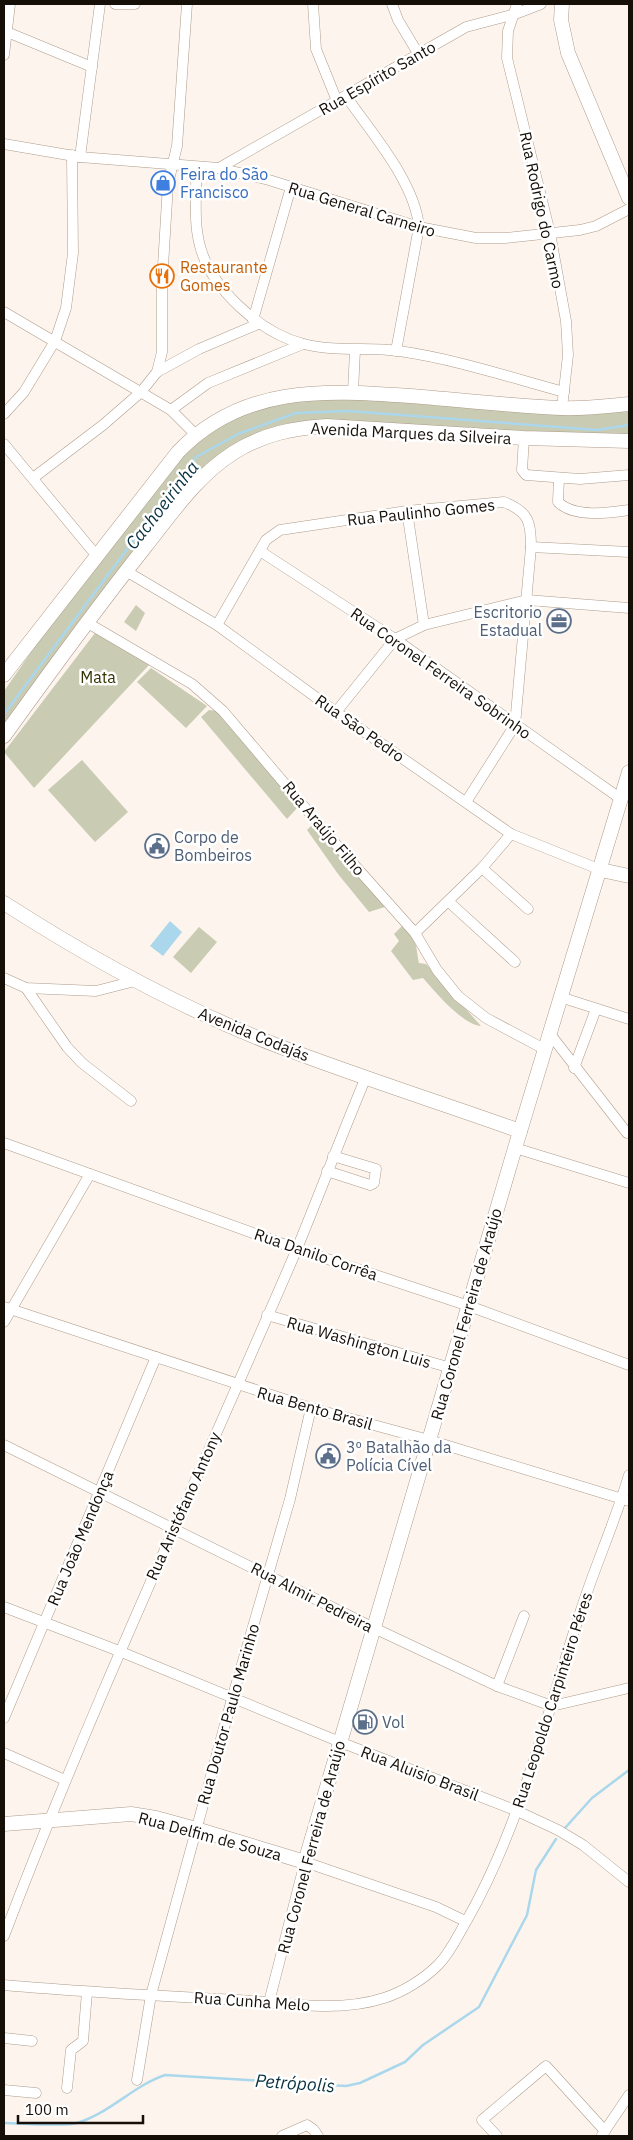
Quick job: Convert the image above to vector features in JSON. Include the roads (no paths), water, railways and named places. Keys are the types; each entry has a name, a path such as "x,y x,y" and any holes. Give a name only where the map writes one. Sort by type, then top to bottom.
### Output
{"street":[{"path":"4,55 10,4"},
{"path":"4,414 24,392 55,341 66,308 71,282 73,253 76,156 92,66 100,4"},
{"path":"115,4 135,4"},
{"path":"33,478 75,448 142,392 157,372 162,352 164,250 168,184 177,146 187,4"},
{"path":"313,4 316,49 336,101"},
{"path":"392,4 398,20 419,55"},
{"name":"Rua Espírito Santo","path":"219,168 474,23 516,9 542,4"},
{"path":"562,4 561,20 568,53 629,198"},
{"name":"Rua Rodrigo do Carmo","path":"516,9 508,31 507,58 550,234 568,335 562,408"},
{"path":"7,32 92,66"},
{"path":"346,96 409,189 416,206 419,227 396,351"},
{"name":"Rua General Carneiro","path":"4,144 76,156 219,168 291,187 419,227 476,238 505,238 550,234 596,226 629,209"},
{"path":"196,167 197,228 203,255 214,275 255,322 303,344 355,350 396,351 437,358 564,392"},
{"path":"157,372 255,322 291,187"},
{"path":"4,312 171,410 194,434"},
{"path":"171,410 208,383 303,344"},
{"path":"353,392 355,350"},
{"path":"4,674 178,452 194,434 220,417 266,400 291,394 353,392 562,408 629,404"},
{"name":"Avenida Marques da Silveira","path":"4,736 86,622 194,486 232,453 269,435 296,428 327,426 524,438 629,441"},
{"path":"524,438 523,473 526,475 559,478 629,476"},
{"path":"4,444 96,555"},
{"path":"559,478 558,502 571,510 604,512 629,510"},
{"name":"Rua Paulinho Gomes","path":"217,625 271,535 284,528 407,511 504,502 517,507 526,515 531,528 531,547 515,725 466,802"},
{"path":"407,511 424,625"},
{"path":"531,547 629,552"},
{"name":"Rua Coronel Ferreira Sobrinho","path":"260,551 395,639 621,798"},
{"name":"Rua São Pedro","path":"126,572 217,625 336,712 510,834 601,870"},
{"path":"336,712 395,639 424,625 527,600 629,608"},
{"name":"Rua Araújo Filho","path":"86,622 192,684 223,712 415,933 436,970 458,996 486,1018 546,1050"},
{"name":"Rua Coronel Ferreira de Araújo","path":"268,2002 305,1862 340,1742 520,1130 601,870 629,772"},
{"path":"415,933 482,868 510,834"},
{"path":"482,868 528,909"},
{"path":"601,870 629,876"},
{"path":"449,902 515,962"},
{"name":"Avenida Codajás","path":"4,903 135,981 280,1047 520,1130"},
{"path":"4,978 26,988 96,991 135,981"},
{"path":"26,988 67,1046 82,1063 131,1101"},
{"path":"560,997 629,1019"},
{"path":"574,1068 596,1008"},
{"path":"550,1034 574,1068 627,1133"},
{"name":"Rua Aristófano Antony","path":"4,1936 47,1822 119,1651 297,1248 366,1077"},
{"name":"Rua Danilo Corrêa","path":"4,1142 297,1248 469,1306 629,1366"},
{"path":"515,1148 629,1183"},
{"path":"327,1171 370,1185 374,1183 378,1172 375,1168 333,1156"},
{"path":"4,1322 8,1308 90,1174"},
{"name":"Rua Bento Brasil","path":"8,1308 236,1385 311,1408 429,1440 626,1500"},
{"name":"Rua Washington Luis","path":"267,1315 450,1368"},
{"name":"Rua João Mendonça","path":"4,1718 156,1358"},
{"name":"Rua Doutor Paulo Marinho","path":"137,2080 151,1995 232,1698 290,1499 311,1408"},
{"name":"Rua Almir Pedreira","path":"4,1445 374,1628 497,1686 552,1706"},
{"name":"Rua Leopoldo Carpinteiro Péres","path":"466,1921 480,1898 500,1855 552,1706 580,1612 626,1500 629,1475"},
{"name":"Rua Aluisio Brasil","path":"4,1607 119,1651 340,1742 515,1810 558,1830 583,1845 629,1882"},
{"path":"497,1686 524,1616"},
{"path":"552,1706 629,1688"},
{"path":"4,1753 65,1780"},
{"name":"Rua Delfim de Souza","path":"4,1824 131,1814 156,1818 305,1862 436,1907 466,1921"},
{"name":"Rua Cunha Melo","path":"4,1985 320,2006 369,2002 397,1993 439,1964 454,1944 466,1921"},
{"path":"67,2088 71,2050 83,2041 87,1992"},
{"path":"4,2038 32,2041"},
{"path":"497,2136 482,2120 543,2066 549,2067 603,2133 629,2095"},
{"path":"4,2090 36,2093"},
{"path":"282,2136 302,2126 310,2126 318,2136"}],"water":[{"path":"170,921 182,932 163,956 150,946"}],"waterway":[{"name":"Cachoeirinha","path":"4,714 196,457 238,434 296,413 348,411 597,430 629,425"},
{"name":"Petrópolis","path":"565,1828 592,1798 629,1770"},
{"name":"Petrópolis","path":"4,2123 52,2125 77,2123 89,2119 142,2086 165,2075 346,2086 360,2083 405,2062 423,2045 479,2007 527,1915 536,1870 556,1839"}],"place":[{"name":"Feira do São Francisco","path":"163,183"},
{"name":"Restaurante Gomes","path":"162,276"},
{"name":"Escritorio Estadual","path":"559,621"},
{"name":"Corpo de Bombeiros","path":"157,846"},
{"name":"3º Batalhão da Polícia Cível","path":"328,1456"},
{"name":"Vol","path":"365,1722"}],"park label":[{"name":"Mata","path":"98,677"}]}
